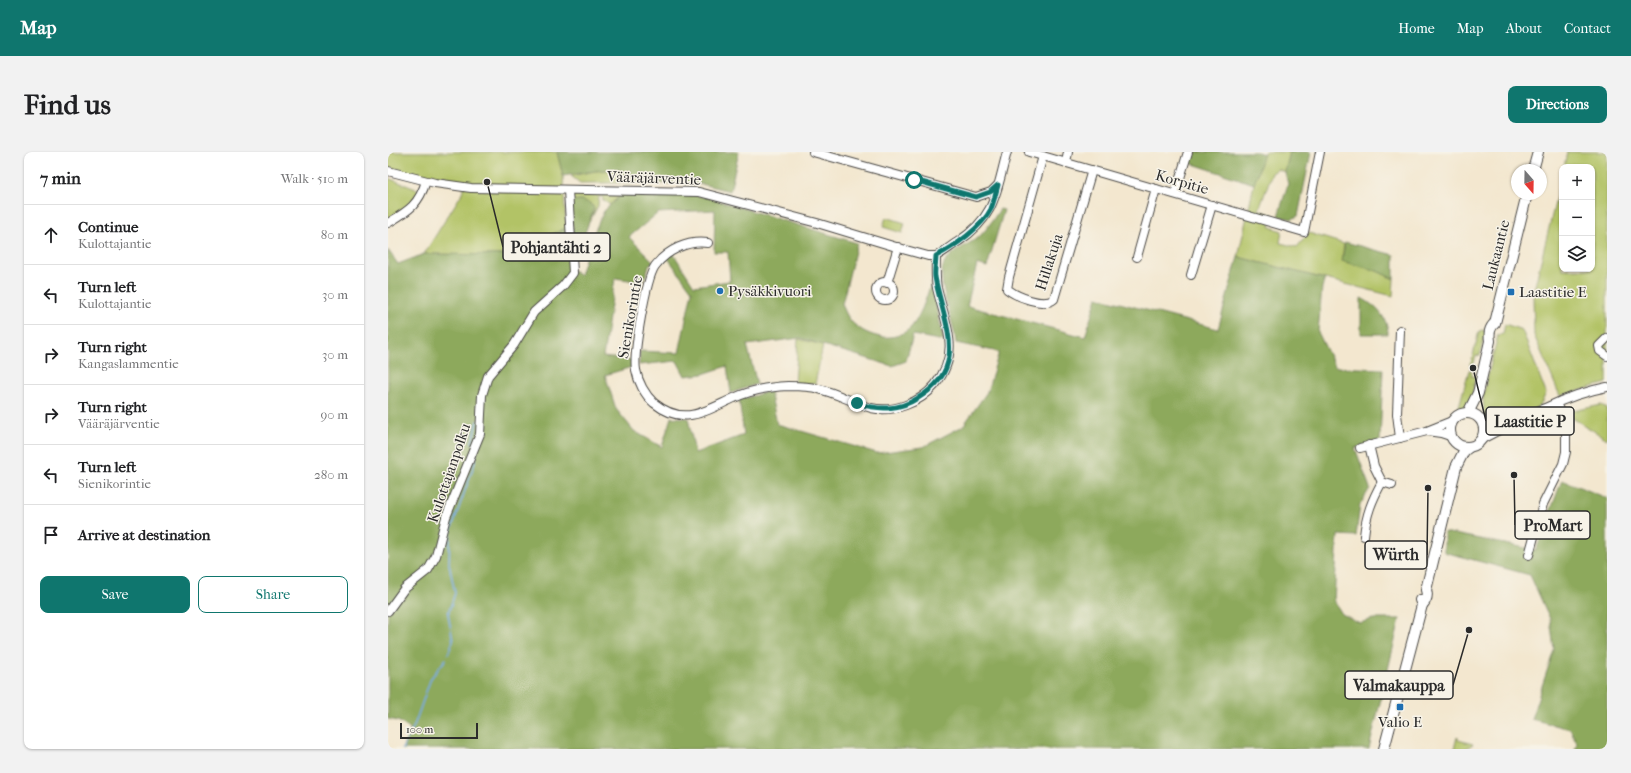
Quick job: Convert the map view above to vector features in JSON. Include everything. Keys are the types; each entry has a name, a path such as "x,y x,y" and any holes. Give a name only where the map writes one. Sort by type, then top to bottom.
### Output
{"main road":[{"path":"1535,164 1538,152"},
{"name":"Laukaantie","path":"1468,413 1478,393 1490,341 1489,335 1491,327 1495,323 1526,200"},
{"name":"Laukaantie","path":"1478,393 1482,422"},
{"path":"1385,748 1422,605 1420,602 1422,592 1426,590 1456,467 1464,451 1478,444 1482,439 1484,430 1482,422 1468,413 1459,415 1452,421 1450,428 1456,467"},
{"path":"1452,439 1462,447 1468,448"}],"street":[{"path":"813,152 976,197 990,192 998,185"},
{"path":"936,256 972,232 982,222 991,209 1007,152"},
{"name":"Korpitie","path":"1029,152 1304,232 1320,152"},
{"path":"1066,163 1068,152"},
{"path":"1175,194 1188,152"},
{"name":"Hillakuja","path":"1043,156 1009,277 1007,289 1012,293 1039,302 1051,301 1054,299 1092,170"},
{"name":"Vääräjärventie","path":"388,171 426,181 471,188 667,190 711,193 928,256 936,256"},
{"path":"388,223 411,209 418,202 426,181"},
{"path":"1137,257 1156,189"},
{"name":"Kulottajanpolku","path":"388,611 404,589 428,570 436,556 446,517 480,434 482,395 488,376 514,345 534,312 563,286 573,273 568,190"},
{"path":"1191,275 1212,205"},
{"name":"Sienikorintie","path":"708,243 695,242 683,245 666,254 654,268 648,282 636,353 636,370 639,383 653,402 667,412 678,414 696,414 756,390 785,386 819,388 872,408 899,407 921,397 934,386 941,376 950,351 948,323 935,274 936,256"},
{"path":"887,283 898,247"},
{"path":"1400,330 1396,414 1400,438"},
{"path":"1607,338 1599,346 1600,351 1607,356"},
{"path":"1527,418 1543,408 1607,387"},
{"path":"1482,439 1509,425 1558,406 1576,397"},
{"path":"1528,555 1543,504 1563,464 1566,452 1566,428 1558,406"},
{"path":"1360,448 1427,431 1452,421"},
{"path":"1482,422 1492,426 1509,425"},
{"path":"1427,431 1441,432 1452,439"},
{"path":"1369,445 1374,466 1382,482 1392,485"},
{"path":"1364,536 1368,510 1382,482"}],"green space":[{"path":"388,152 557,152 563,176 566,228 508,255 424,254 461,195 465,184 430,179 388,168"},
{"path":"557,152 739,152 730,191 701,184 648,183 617,169 563,176"},
{"path":"1190,152 1256,152 1264,154 1254,184 1187,162"},
{"path":"1264,152 1290,152 1285,172 1278,169 1272,173 1259,210 1273,215 1270,227 1282,231 1280,243 1297,247 1309,233 1344,244 1342,261 1377,271 1394,279 1393,296 1238,257 1254,184"},
{"path":"1290,152 1311,152 1298,216 1292,219 1278,216 1288,184 1285,172"},
{"path":"1567,152 1607,152 1607,383 1560,396 1534,335 1533,294 1559,186 1559,272 1595,272 1595,164 1565,164"},
{"path":"617,169 648,183 580,183 571,176 595,171"},
{"path":"388,178 421,191 415,200 388,221"},
{"path":"623,193 610,205 603,200 602,196 599,197 598,206 587,226 594,211 592,205 581,200 570,201 571,194"},
{"path":"623,193 687,194 706,197 857,243 842,304 850,320 856,326 870,334 893,337 908,330 916,321 931,283 944,341 913,335 906,361 892,366 800,338 747,345 757,384 731,393 727,366 703,374 685,376 677,361 639,365 640,351 679,353 692,291 667,257 673,253 694,286 730,281 728,252 714,252 715,210 658,213 629,237 653,261 649,266 643,282 615,278 603,357 632,360 632,367 605,375 616,409 634,431 662,447 671,417 688,418 695,453 744,435 739,400 770,391 777,424 877,453 923,447 963,426 987,392 999,352 956,343 943,287 942,271 947,259 957,250 980,236 1000,209 1004,210 987,267 977,264 967,306 1085,337 1097,297 1218,329 1238,257 1325,279 1322,287 1318,332 1335,367 1383,369 1380,441 1355,448 1370,488 1360,505 1356,536 1338,535 1334,601 1342,614 1360,623 1373,619 1400,619 1369,749 402,749 411,729 398,721 388,719 388,250 398,264 424,254 508,255 566,228 571,270 580,275 591,239 604,211"},
{"path":"581,200 590,203 594,208 581,244 574,247 570,201"},
{"path":"886,217 905,223 902,233 883,227"},
{"path":"1345,242 1394,255 1394,279 1377,271 1342,261"},
{"path":"1361,298 1380,312 1386,322 1388,334 1361,334"},
{"path":"1505,324 1522,330 1546,393 1540,406 1497,423 1488,421 1484,416 1483,396 1498,335 1503,334"},
{"path":"1483,330 1486,332 1480,355 1476,356 1472,369 1470,368 1479,331"},
{"path":"798,339 823,345 815,384 795,383"},
{"path":"1469,370 1472,371 1471,376 1475,377 1472,398 1464,410 1459,412 1458,410"},
{"path":"1601,405 1607,408 1607,439 1564,413"},
{"path":"1562,480 1607,498 1607,749 1575,749 1577,743 1570,729 1531,719 1554,650 1550,619 1530,575 1444,552 1444,532 1536,550"},
{"path":"1457,737 1458,740 1473,744 1465,749 1454,749"}],"waterway":[{"path":"472,443 477,421"},
{"path":"448,654 453,641 448,614 455,593 449,564 450,533 474,465 476,454"},
{"path":"402,749 414,726 431,678 446,659"}],"place":[{"name":"Pohjantähti 2","path":"487,182"},
{"name":"Pysäkkivuori","path":"720,291"},
{"name":"Laastitie E","path":"1511,292"},
{"name":"Laastitie P","path":"1473,368"},
{"name":"ProMart","path":"1514,475"},
{"name":"Würth","path":"1428,488"},
{"name":"Valmakauppa","path":"1469,630"},
{"name":"Valio E","path":"1400,707"}],"route":[{"path":"857,403 872,408 903,406 926,394 941,376 950,351 950,337 948,323 937,288 935,274 936,256 972,232 982,222 991,209 998,185 983,196 976,197 914,180"}]}
